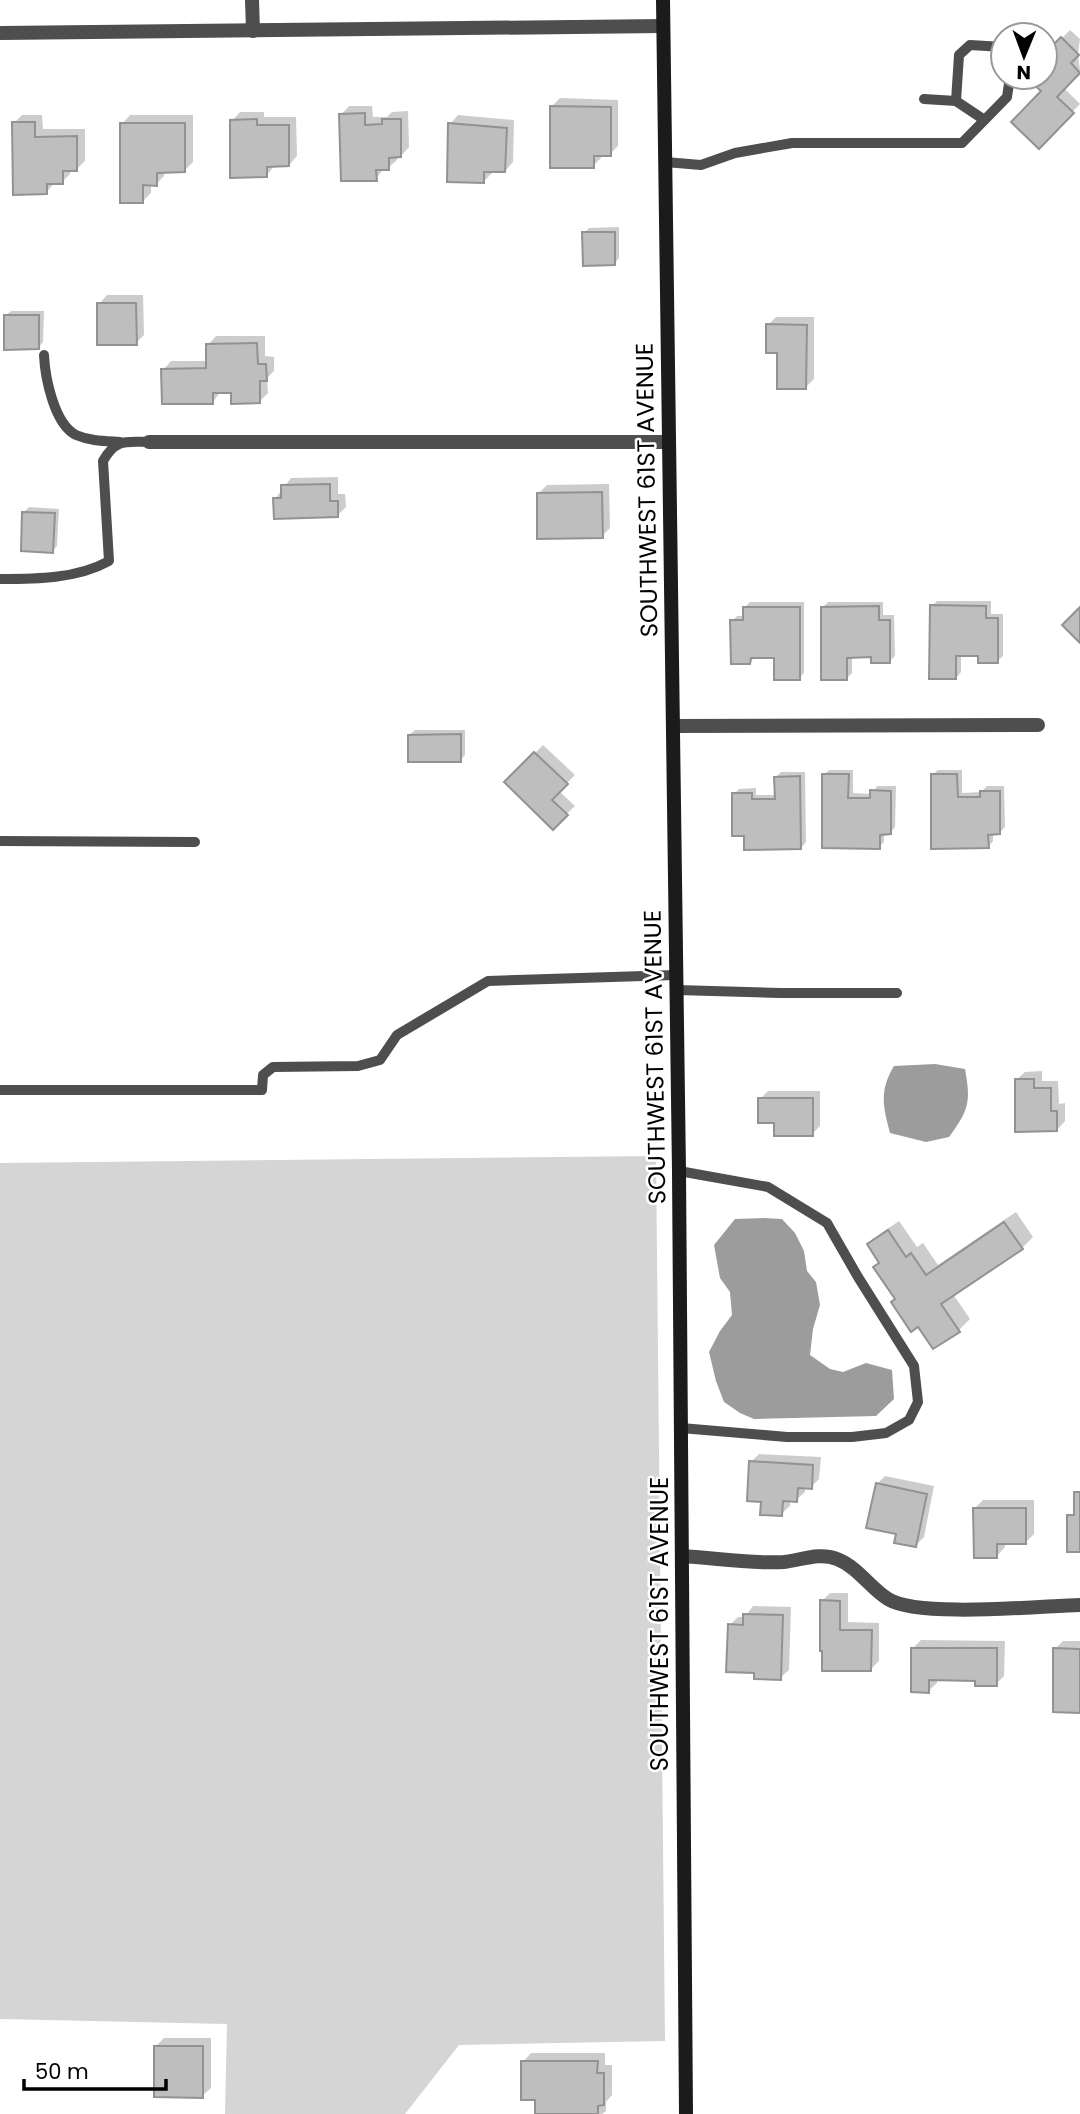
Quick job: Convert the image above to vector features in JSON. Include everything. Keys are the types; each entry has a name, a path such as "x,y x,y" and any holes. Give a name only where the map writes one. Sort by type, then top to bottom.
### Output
{"street":[{"path":"252,0 253,31"},
{"name":"SOUTHWEST 61ST AVENUE","path":"663,0 679,1171 686,2114"},
{"path":"0,33 663,26"},
{"path":"149,442 669,442"},
{"path":"673,726 1038,725"},
{"path":"682,1556 754,1562 786,1562 812,1556 837,1559 863,1576 888,1600 912,1606 951,1610 1080,1605"}],"lane":[{"path":"956,101 959,55 970,46 989,47"},
{"path":"665,162 701,165 735,153 792,143 962,143 1007,97 1008,91"},
{"path":"924,99 956,101 983,119"},
{"path":"44,355 45,375 59,417 74,434 97,441 149,442"},
{"path":"0,579 56,576 99,567 109,561 103,461 110,449 120,442"},
{"path":"0,842 195,842"},
{"path":"0,1090 262,1090 262,1075 273,1067 358,1066 380,1060 397,1035 488,981 676,975"},
{"path":"677,990 897,993"},
{"path":"679,1171 768,1187 827,1223 858,1278 914,1366 918,1402 909,1420 886,1433 852,1437 787,1437 681,1428"}],"shaded area":[{"path":"935,1064 965,1069 967,1105 956,1128 949,1137 926,1142 890,1133 884,1091 894,1066"},
{"path":"656,1156 665,2041 459,2045 405,2114 225,2114 227,2024 0,2019 0,1163"},
{"path":"735,1219 782,1219 795,1233 804,1251 807,1271 816,1282 820,1305 813,1329 810,1355 830,1369 843,1372 866,1363 892,1370 894,1399 876,1416 754,1419 724,1402 709,1352 732,1315 730,1292 720,1278 714,1245"}],"building":[{"path":"1061,37 1079,55 1071,63 1080,73 1057,97 1074,113 1039,149 1011,122 1041,91 1059,91"},
{"path":"550,106 611,107 611,156 594,156 594,168 550,168"},
{"path":"365,113 365,125 382,124 382,119 401,119 401,157 389,158 389,170 376,170 377,181 341,181 339,114"},
{"path":"257,119 257,125 289,125 289,166 267,167 267,177 230,178 230,120"},
{"path":"12,122 35,122 35,137 77,136 77,171 63,171 63,184 47,184 47,194 13,195"},
{"path":"120,123 185,123 185,172 157,173 157,186 143,185 143,203 120,203"},
{"path":"448,123 507,128 505,172 484,172 484,183 447,182"},
{"path":"582,232 615,232 615,265 583,266"},
{"path":"97,303 136,303 137,345 97,345"},
{"path":"4,315 39,315 39,349 4,350"},
{"path":"766,324 807,325 806,389 777,389 777,353 766,353"},
{"path":"257,343 258,364 266,364 267,381 260,381 260,403 231,404 231,393 213,393 213,404 162,404 161,369 206,368 206,344"},
{"path":"330,484 330,501 338,501 338,517 274,519 273,498 281,498 281,485"},
{"path":"602,492 603,538 537,539 537,493"},
{"path":"22,512 55,513 53,553 21,551"},
{"path":"930,605 986,606 986,618 998,618 998,663 978,663 978,656 956,656 956,679 929,679"},
{"path":"879,606 879,620 890,620 890,663 871,663 871,657 847,658 847,680 821,680 821,607"},
{"path":"743,607 800,607 800,680 774,680 774,658 751,658 750,664 731,664 730,620 743,620"},
{"path":"1080,607 1080,643 1062,625"},
{"path":"461,734 461,762 408,762 408,735"},
{"path":"534,752 568,784 552,800 568,815 553,830 504,782"},
{"path":"822,774 849,774 848,798 870,798 870,790 891,791 891,834 880,835 880,849 822,848"},
{"path":"931,774 957,774 958,797 980,797 980,791 1000,791 1000,834 988,835 989,848 931,849"},
{"path":"800,776 801,849 744,850 744,836 732,836 732,793 752,793 752,799 775,799 774,777"},
{"path":"1015,1079 1034,1079 1034,1088 1051,1088 1051,1111 1057,1111 1057,1131 1015,1132"},
{"path":"758,1098 813,1098 813,1136 774,1136 774,1123 758,1123"},
{"path":"1004,1222 1023,1249 941,1304 960,1332 933,1349 918,1327 911,1332 891,1302 895,1299 873,1267 879,1263 867,1244 888,1230 906,1257 911,1253 926,1275"},
{"path":"749,1461 813,1465 812,1489 798,1488 797,1502 783,1501 782,1516 760,1515 761,1502 747,1501"},
{"path":"876,1483 927,1494 916,1547 894,1543 896,1534 866,1528"},
{"path":"1074,1492 1080,1492 1080,1552 1067,1552 1067,1515 1074,1515"},
{"path":"973,1508 1026,1508 1026,1544 997,1544 997,1558 974,1558"},
{"path":"820,1600 840,1601 840,1630 872,1630 871,1671 822,1671"},
{"path":"743,1614 783,1615 781,1680 754,1679 754,1673 726,1672 728,1624 743,1625"},
{"path":"911,1648 997,1648 997,1686 975,1686 975,1681 929,1680 929,1693 911,1692"},
{"path":"1053,1648 1080,1649 1080,1713 1053,1712"},
{"path":"154,2046 203,2046 203,2098 154,2097"},
{"path":"521,2061 598,2061 597,2073 604,2073 604,2105 598,2106 598,2114 535,2114 535,2100 521,2100"}]}
